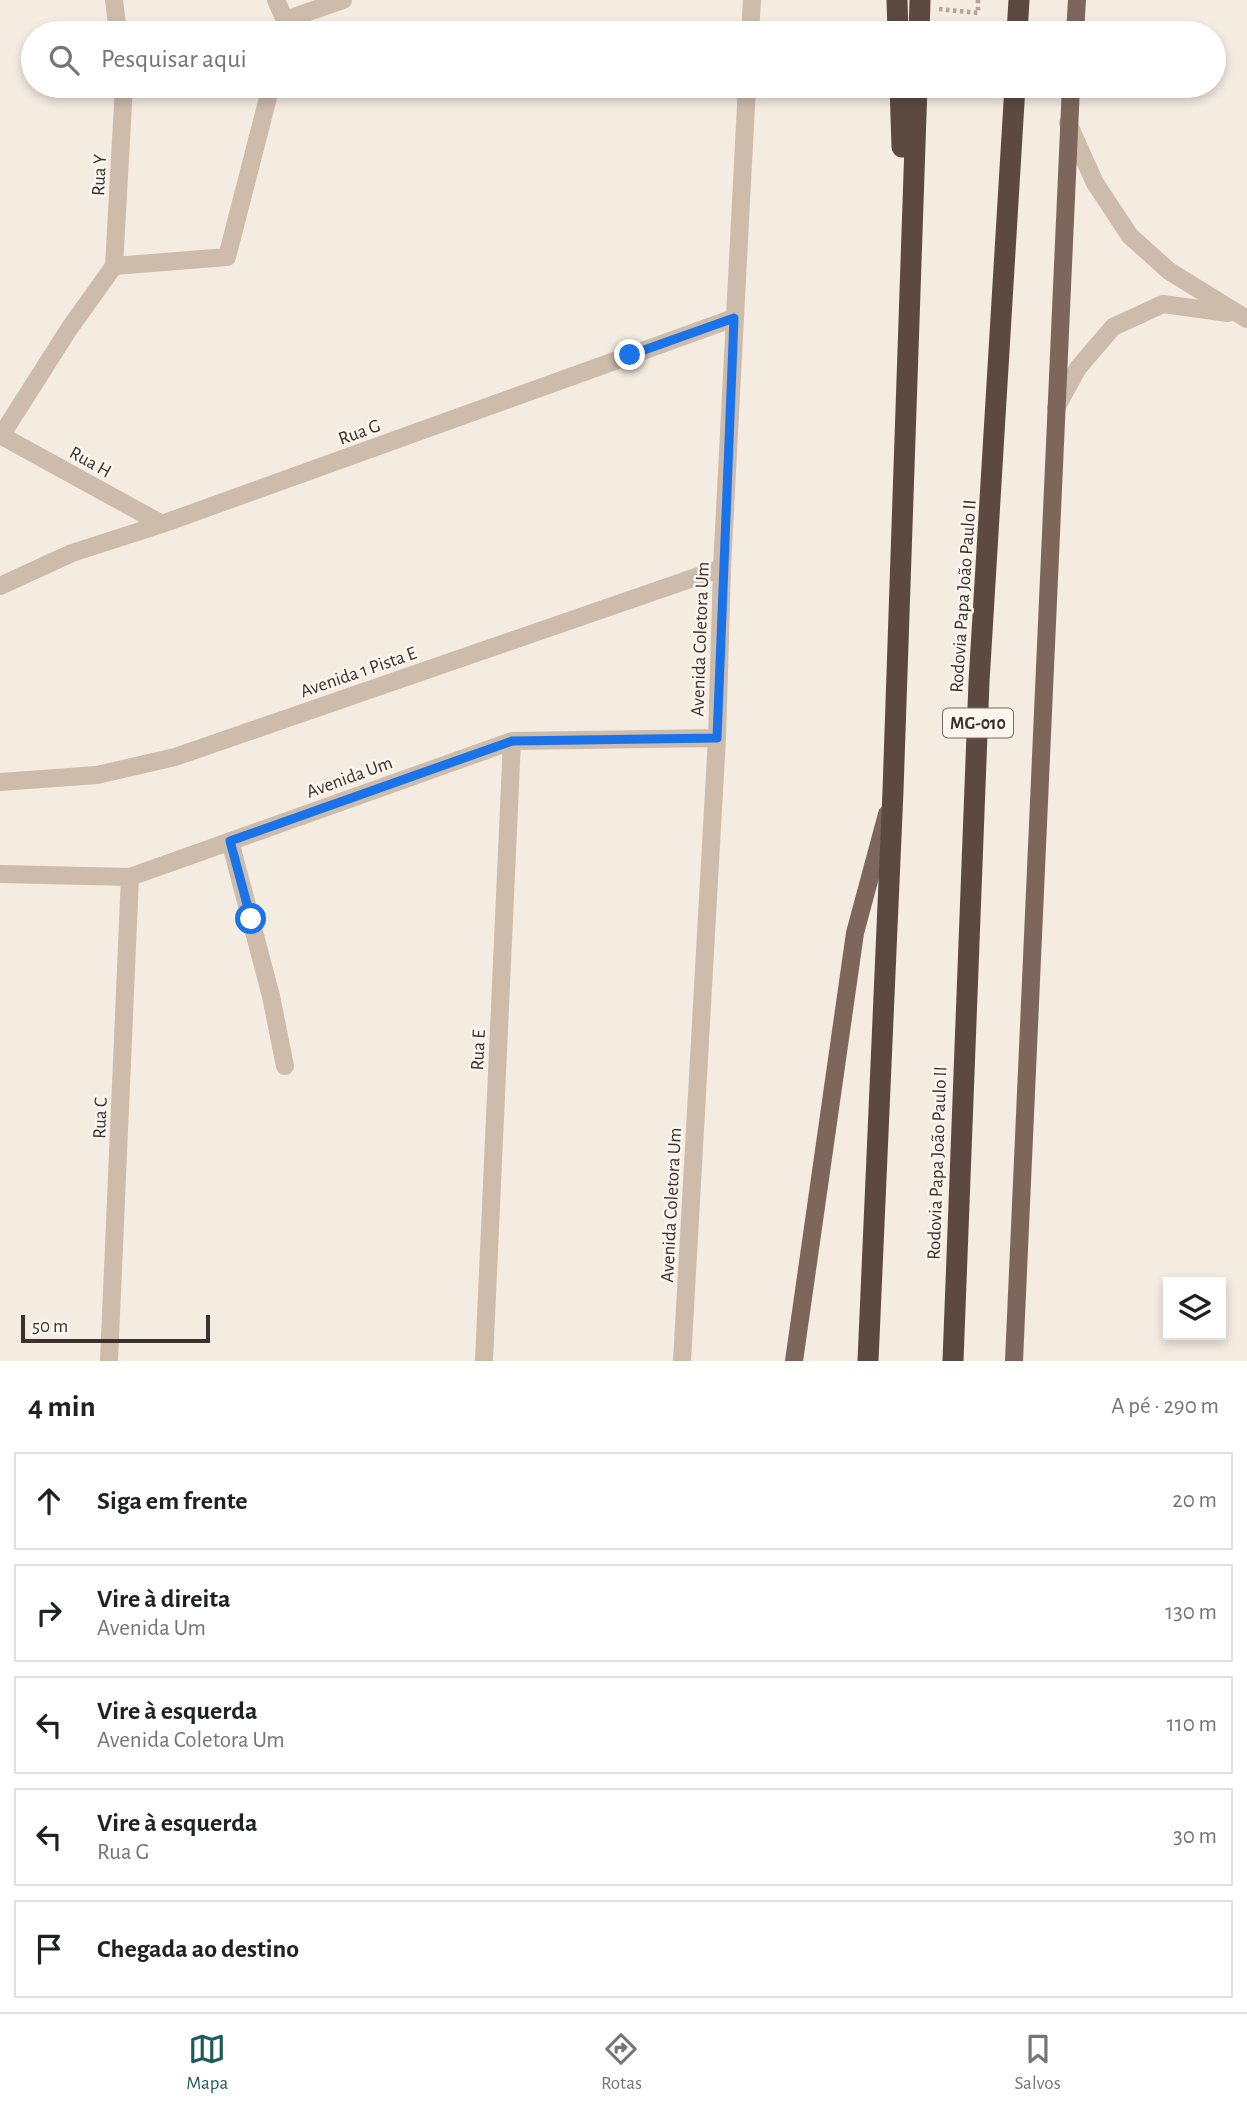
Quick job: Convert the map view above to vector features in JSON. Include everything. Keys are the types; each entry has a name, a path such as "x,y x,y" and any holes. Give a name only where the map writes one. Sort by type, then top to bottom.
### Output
{"highway":[{"path":"897,0 898,21"},
{"path":"919,21 920,0"},
{"path":"1018,21 1019,0"},
{"path":"900,98 909,308"},
{"path":"868,1361 893,791 917,98"},
{"name":"Rodovia Papa João Paulo II","path":"953,1361 979,682 1014,98"}],"main road":[{"path":"1076,21 1077,0"},
{"path":"1014,1361 1039,827 1054,411 1070,98"},
{"path":"794,1361 855,933 893,791"}],"street":[{"path":"114,0 117,21"},
{"path":"276,0 281,21"},
{"path":"296,21 343,0"},
{"path":"751,21 752,0"},
{"name":"Rua Y","path":"114,266 123,98"},
{"path":"1,436 69,329 114,266 227,257 268,98"},
{"name":"Avenida Coletora Um","path":"682,1361 717,738 722,568 746,98"},
{"path":"1068,123 1095,183 1130,236 1169,271 1240,316"},
{"path":"1054,411 1078,368 1113,327 1163,304 1240,316"},
{"name":"Rua G","path":"0,586 72,553 162,524 734,318"},
{"name":"Rua H","path":"1,436 162,524"},
{"name":"Avenida 1 Pista E","path":"0,782 97,775 175,757 722,568"},
{"name":"Avenida Um","path":"0,874 130,877 512,741 717,738"},
{"name":"Rua E","path":"484,1361 512,741"},
{"path":"230,841 271,996 285,1066"},
{"name":"Rua C","path":"109,1361 130,877"}],"route":[{"path":"251,919 230,841 512,741 717,738 734,318 630,355"}]}
